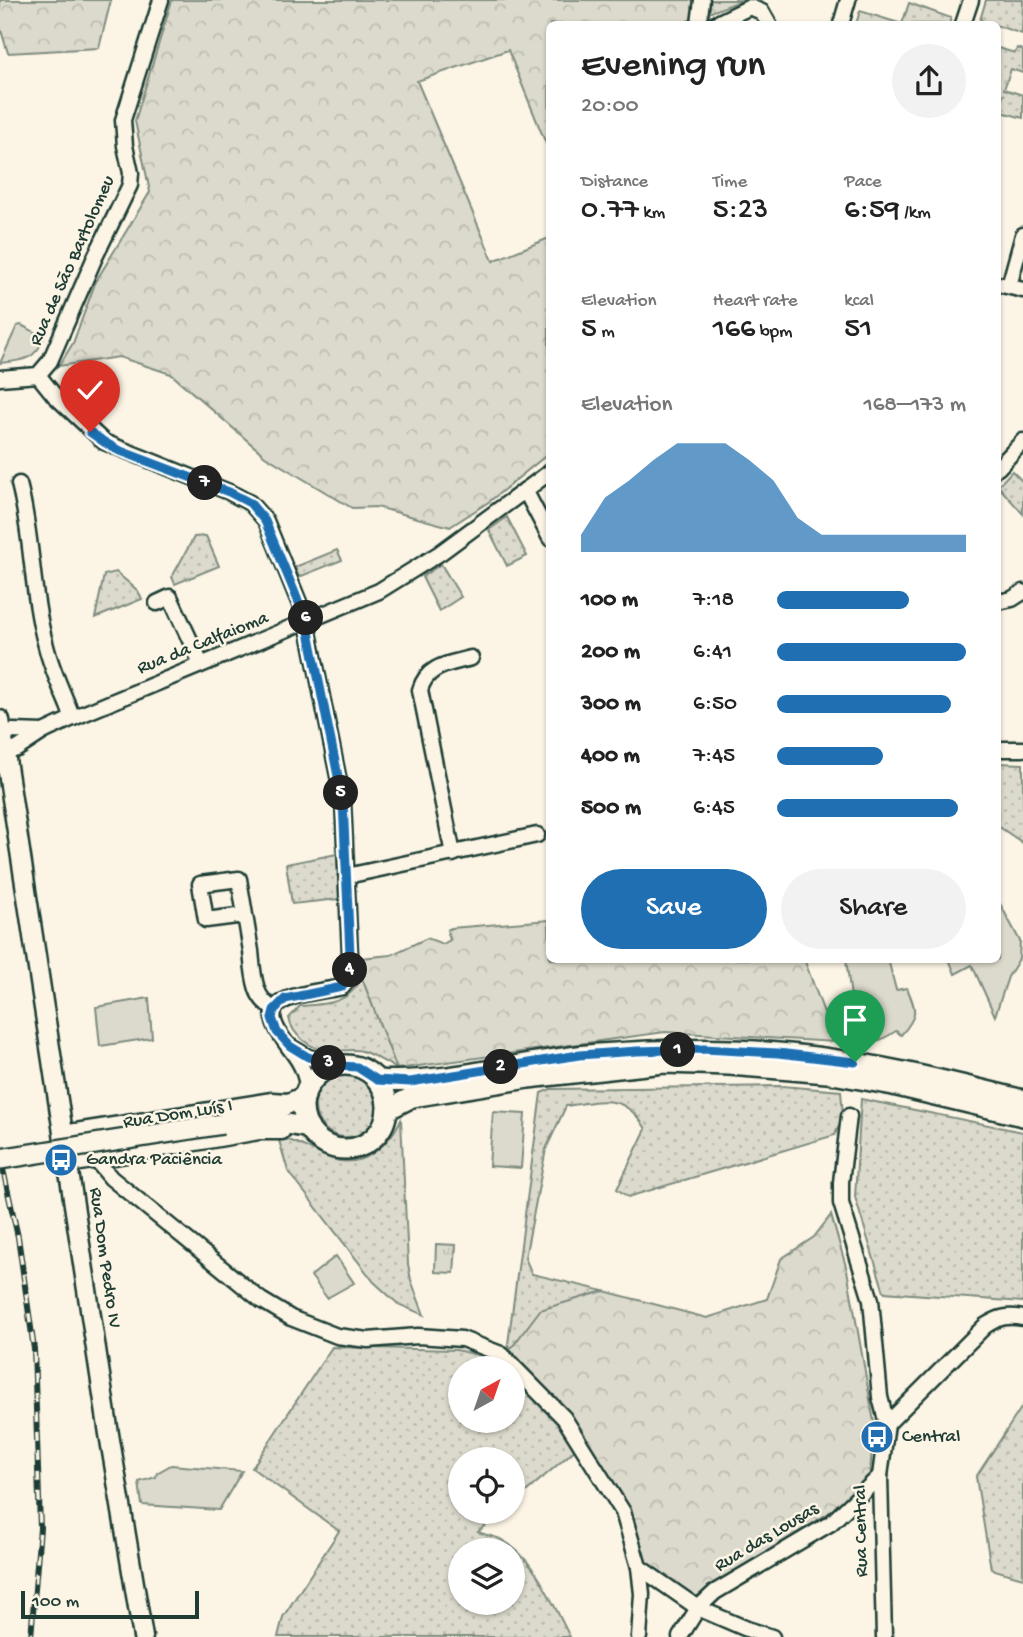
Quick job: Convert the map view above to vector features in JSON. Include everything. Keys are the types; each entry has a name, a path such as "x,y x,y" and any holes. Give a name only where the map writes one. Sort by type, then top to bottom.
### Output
{"main road":[{"path":"377,1080 410,1082 579,1055 704,1049 778,1053 855,1062 1023,1100"},
{"path":"340,1066 364,1070 377,1080 385,1094 387,1110 412,1097 528,1078 664,1063 827,1073 893,1085 1023,1116"},
{"name":"Rua Dom Luís I","path":"230,1123 302,1095 318,1075 332,1067 340,1066"},
{"path":"302,1095 304,1112 312,1131"},
{"name":"Rua Dom Luís I","path":"230,1123 282,1123 312,1131 334,1147 359,1147 379,1133 387,1110"},
{"path":"0,1159 230,1123"}],"street":[{"name":"Rua de São Bartolomeu","path":"0,378 38,375 50,360 130,185 131,173 123,120 161,0"},
{"path":"699,21 702,0"},
{"path":"842,21 848,0"},
{"path":"964,21 971,0"},
{"path":"721,21 750,7 762,12 767,21"},
{"path":"1010,286 1023,235"},
{"path":"38,375 55,396 104,442 250,503 265,521 307,622 343,801 351,976 342,987 285,999 274,1010 272,1018 277,1032 290,1046 301,1065 302,1095"},
{"path":"1001,465 1023,440"},
{"name":"Rua da Calfaioma","path":"7,752 73,718 380,591 546,475"},
{"path":"19,484 25,505 45,646 73,718"},
{"path":"525,490 546,530"},
{"path":"1001,601 1012,599 1023,592"},
{"path":"157,603 170,597 201,664"},
{"path":"453,854 420,690 423,678 437,667 471,659"},
{"name":"Rua da Calfaioma","path":"2,727 13,731 43,732"},
{"name":"Rua Dom Pedro IV","path":"2,727 109,1434 143,1637"},
{"path":"1001,749 1023,749"},
{"path":"347,876 537,835"},
{"path":"245,915 257,989 263,1001 274,1010"},
{"path":"290,1046 308,1057 340,1066"},
{"name":"Rua Dom Luís I","path":"63,1133 302,1095"},
{"path":"849,1115 841,1203 871,1300 880,1397 887,1424"},
{"name":"Rua Dom Luís I","path":"69,1164 258,1132 312,1131"},
{"path":"96,1160 111,1178 261,1300 291,1318 337,1336 368,1340 418,1336 462,1339 501,1354 564,1418 624,1512 639,1567 642,1594 639,1637"},
{"path":"887,1424 985,1326 1007,1315 1023,1318"},
{"name":"Rua Central","path":"884,1637 880,1476 887,1424"},
{"name":"Rua das Lousas","path":"680,1637 698,1608 715,1592 831,1523 880,1476"},
{"path":"639,1567 698,1608 772,1637"}],"green space":[{"path":"0,0 111,0 99,48 8,53 0,27"},
{"path":"172,0 743,0 687,21 546,21 546,144 508,50 417,81 493,261 546,239 546,455 490,501 450,527 377,507 352,508 265,456 171,374 119,357 59,366 73,343 96,281 150,192 135,121"},
{"path":"986,0 1023,0 1022,34 1001,27 1001,21 980,20"},
{"path":"909,3 951,18 950,21 903,21"},
{"path":"860,11 892,21 857,21"},
{"path":"1017,48 1023,50 1023,73 1011,69 1004,89 1023,95 1023,118 1001,112 1001,49 1015,53"},
{"path":"21,325 44,337 41,345 27,358 0,363 17,326"},
{"path":"1012,471 1023,482 1023,514 1001,489 1001,483"},
{"path":"507,517 527,556 507,566 489,530"},
{"path":"206,536 219,566 175,584 172,577 194,537"},
{"path":"337,550 342,560 299,577 295,567"},
{"path":"441,564 461,597 439,611 422,577"},
{"path":"116,572 138,591 142,599 95,618 104,575"},
{"path":"1001,763 1023,764 1023,843 1001,828"},
{"path":"337,854 339,899 292,904 286,864"},
{"path":"1001,906 1020,941 1019,959 1008,977 995,1016 972,965 955,974 951,963 1001,963"},
{"path":"546,920 546,963 805,963 835,1042 665,1032 397,1069 362,978 360,958 391,955 427,938 443,944 450,940 447,930"},
{"path":"847,963 889,963 896,990 907,988 913,1002 913,1018 901,1035 896,1031 883,1039 865,1043 843,1039 832,1005 851,997"},
{"path":"362,978 397,1069 362,1051 329,1051 316,1048 298,1036 291,1025 289,1018 300,1006 328,1003 343,998"},
{"path":"149,998 152,1038 100,1046 96,1007"},
{"path":"346,1075 368,1084 377,1106 368,1128 346,1137 324,1128 315,1106 324,1084"},
{"path":"782,1086 841,1091 843,1115 835,1135 628,1197 617,1189 646,1129 638,1117 620,1104 611,1102 566,1106 546,1149 525,1258 532,1274 604,1291 541,1310 510,1350 508,1344 541,1093 551,1089"},
{"path":"861,1099 1023,1132 1023,1302 884,1292 855,1197"},
{"path":"493,1112 525,1114 521,1168 489,1166"},
{"path":"401,1120 408,1264 424,1315 398,1304 374,1282 288,1171 278,1137 339,1161 351,1161 362,1159 380,1148"},
{"path":"831,1215 847,1270 874,1422 870,1474 829,1513 694,1598 643,1560 565,1410 525,1366 525,1356 516,1356 510,1350 540,1310 604,1291 707,1318 767,1299 781,1259 814,1237"},
{"path":"436,1244 456,1245 454,1273 435,1272"},
{"path":"336,1256 354,1283 327,1298 311,1276"},
{"path":"332,1347 456,1350 483,1356 448,1356 448,1433 525,1433 525,1385 554,1414 577,1448 525,1493 525,1447 448,1447 448,1524 488,1524 478,1532 497,1538 448,1538 448,1615 525,1615 525,1559 542,1582 570,1637 278,1637 283,1617 339,1531 252,1468"},
{"path":"1023,1405 1023,1578 991,1569 976,1477"},
{"path":"171,1465 242,1471 219,1510 142,1505 139,1482 156,1477 157,1473"}],"railway":[{"path":"0,1156 18,1237 34,1349 40,1528 31,1637"}],"place":[{"name":"Gandra Paciência","path":"61,1160"},
{"name":"Central","path":"877,1437"}],"route":[{"path":"90,432 118,450 229,492 250,503 265,521 307,622 343,801 351,976 342,987 285,999 274,1010 272,1018 277,1032 290,1046 308,1057 340,1066 357,1067 377,1080 410,1082 579,1055 637,1051 704,1049 778,1053 855,1062"}]}
